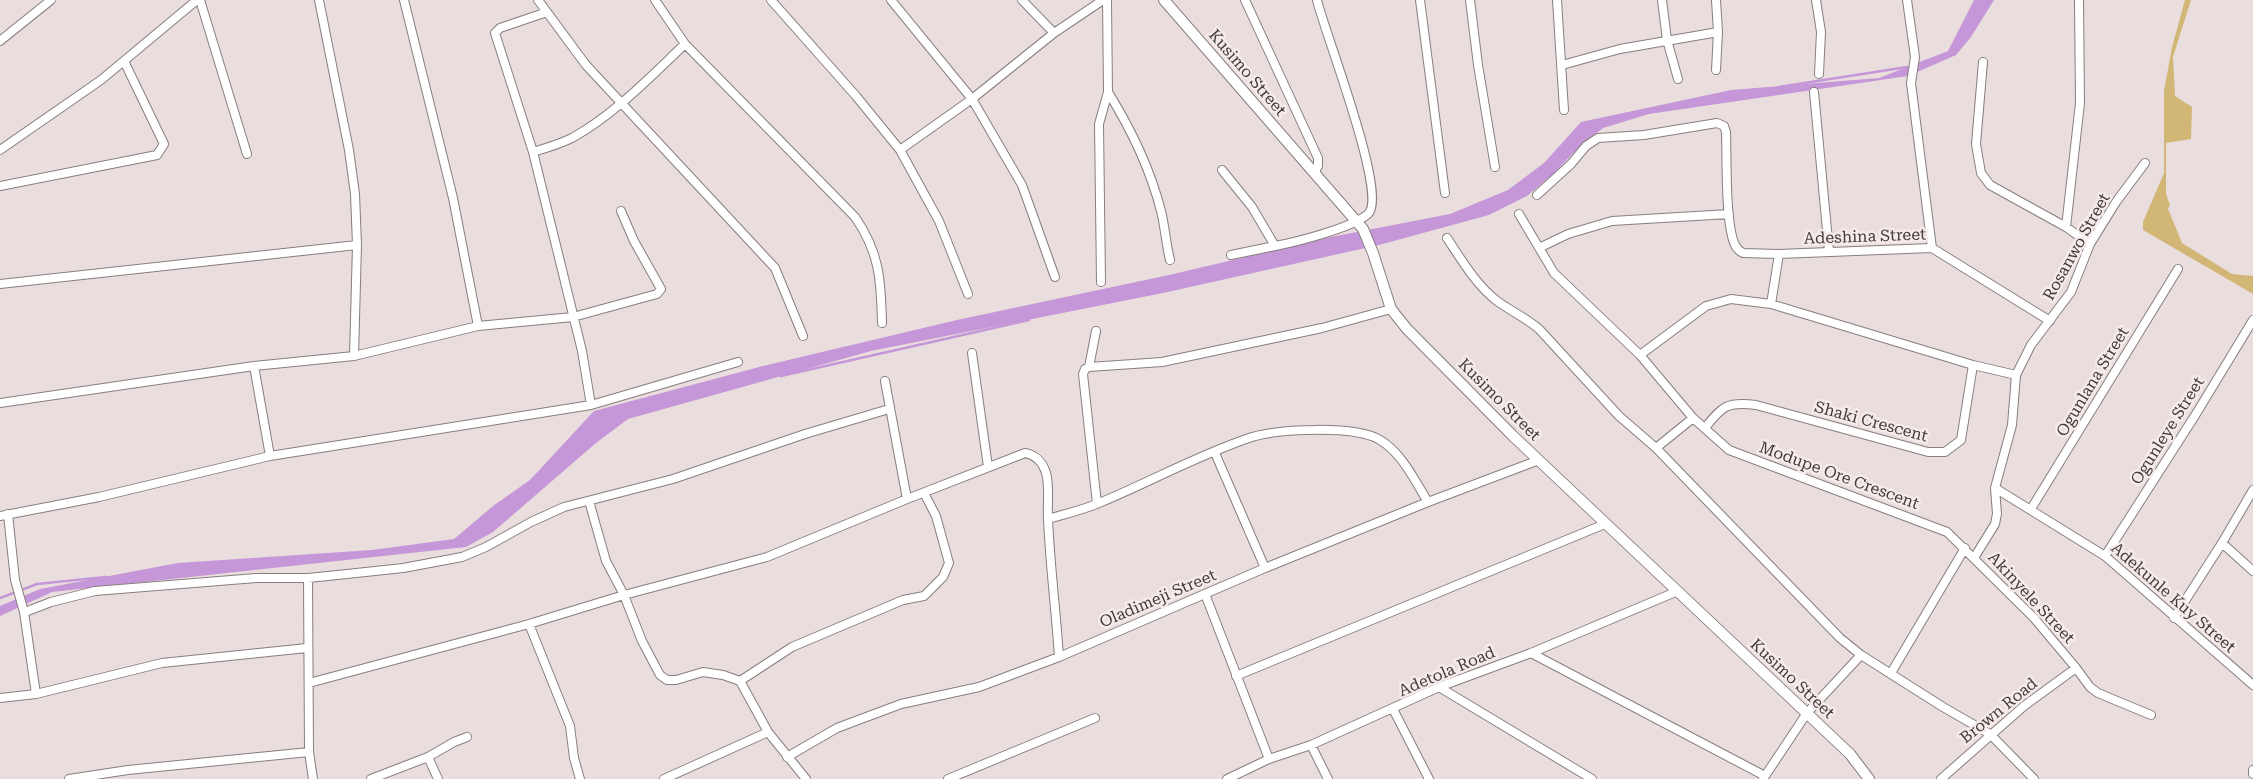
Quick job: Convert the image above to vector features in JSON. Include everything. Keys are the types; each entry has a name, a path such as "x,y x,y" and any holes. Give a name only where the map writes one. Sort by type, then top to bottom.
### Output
{"street":[{"path":"0,41 51,0"},
{"path":"0,150 100,80 199,0 248,154"},
{"path":"319,0 349,150 355,194 354,356"},
{"path":"404,0 453,198 478,326"},
{"path":"538,0 586,65 775,268 803,336"},
{"path":"656,0 685,44 860,225 871,245 878,264 882,323"},
{"path":"770,0 856,96 900,150 939,220 968,294"},
{"path":"891,0 972,99 1022,185 1055,278"},
{"path":"1022,0 1054,33"},
{"path":"900,150 972,99 1054,33 1103,0"},
{"path":"1101,282 1099,124 1108,92 1107,0"},
{"name":"Kusimo Street","path":"1164,0 1363,229 1372,250 1391,309 1428,351 1605,524 1850,754 1869,779"},
{"path":"1245,0 1318,158 1318,166 1314,173"},
{"path":"1231,255 1309,239 1355,221 1368,214 1373,207 1371,177 1350,103 1317,0"},
{"path":"1420,0 1445,193"},
{"path":"1470,0 1494,167"},
{"path":"1558,0 1564,110"},
{"path":"1662,0 1667,40 1678,79"},
{"path":"1716,0 1718,32 1716,70"},
{"path":"1816,0 1821,32 1819,74"},
{"path":"1907,0 1915,57 1911,83 1932,248"},
{"path":"2066,227 2080,103 2080,0"},
{"path":"547,12 500,28 495,33 533,152 582,351 591,405"},
{"path":"1562,65 1620,49 1718,32"},
{"path":"533,152 571,138 622,102 685,44"},
{"path":"0,186 157,155 164,144 124,61"},
{"path":"1983,62 1976,144 1981,173 1990,185 2066,227 2090,244"},
{"path":"1108,92 1128,123 1149,173 1162,213 1170,260"},
{"path":"1814,92 1829,251"},
{"path":"1536,195 1571,164 1586,146 1598,138 1644,135 1717,123 1724,126 1726,132 1729,214 1612,222 1568,234 1539,248"},
{"name":"Rosanwo Street","path":"1974,558 1995,524 1997,514 1995,488 2012,424 2016,375 2031,345 2071,292 2090,244 2116,202 2145,163"},
{"path":"1222,170 1252,207 1275,246"},
{"path":"0,403 254,366 354,356 478,326 573,317 660,292 657,280 634,241 621,211"},
{"name":"Modupe Ore Crescent","path":"1518,214 1554,273 1640,355 1693,418 1729,450 1938,527 1947,532 1965,548"},
{"name":"Adeshina Street","path":"1729,214 1734,244 1743,253 1779,254 1932,248 2050,321"},
{"path":"1447,238 1484,289 1496,300 1538,329 1619,416 1656,448 1840,638 1861,655 1943,707 1990,734 2034,779"},
{"path":"0,284 356,245"},
{"path":"1771,304 1779,254"},
{"name":"Ogunlana Street","path":"2031,509 2178,269"},
{"path":"1640,355 1706,306 1731,299 1771,304 1973,365 2016,375"},
{"path":"1097,504 1083,374 1085,369 1090,367 1162,362 1322,328 1391,309"},
{"name":"Ogunleye Street","path":"2105,556 2196,414 2253,320"},
{"path":"1090,367 1096,331"},
{"path":"972,353 988,467"},
{"path":"36,694 24,612 15,580 4,515 99,497 270,456 591,405 738,362"},
{"name":"Shaki Crescent","path":"1706,428 1727,405 1737,402 1756,405 1928,452 1945,452 1961,440 1973,365"},
{"path":"254,366 270,456"},
{"path":"885,381 908,499"},
{"path":"24,612 51,602 96,591 256,578 308,578 402,568 462,557 486,547 555,511 701,470 805,434 889,409"},
{"path":"1656,448 1693,418"},
{"path":"1048,519 1097,504 1215,452 1254,437 1288,432 1329,430 1370,435 1381,440 1397,456 1428,502"},
{"path":"1215,452 1265,568"},
{"path":"309,683 767,557 1025,453 1032,454 1039,460 1046,475 1059,657"},
{"name":"Oladimeji Street","path":"787,757 837,728 901,704 980,687 1059,657 1265,568 1428,502 1539,460"},
{"name":"Adekunle Kuy Street","path":"1995,488 2105,556 2253,685"},
{"path":"2174,618 2253,490"},
{"path":"740,681 792,647 903,600 924,596 930,590 942,577 949,563 936,516 924,493"},
{"path":"589,501 606,561 624,595 642,640 660,675 667,680 676,680 703,672 723,675 740,681 768,732 806,779"},
{"path":"1236,676 1605,524"},
{"path":"2222,543 2253,571"},
{"path":"1891,673 1965,548"},
{"name":"Akinyele Street","path":"1965,548 2034,618 2090,687 2098,693 2151,715"},
{"path":"308,578 309,752 313,779"},
{"name":"Adetola Road","path":"1231,778 1269,759 1310,745 1439,687 1531,653 1678,591"},
{"path":"1205,594 1269,759"},
{"path":"529,624 570,726 574,758 580,779"},
{"path":"0,698 36,694 162,663 307,648"},
{"path":"1531,653 1764,778 1807,714 1861,655"},
{"name":"Brown Road","path":"1943,778 1990,734 2076,668"},
{"path":"1439,687 1592,779"},
{"path":"1393,709 1428,779"},
{"path":"948,779 1095,718"},
{"path":"664,779 768,732"},
{"path":"371,779 428,757 441,748 467,737"},
{"path":"1310,745 1328,779"},
{"path":"69,779 128,770 309,752"},
{"path":"428,757 438,779"}],"shaded area":[{"path":"1974,0 1994,0 1971,37 1956,55 1908,76 1649,114 1603,128 1579,147 1555,172 1527,196 1489,215 1379,245 1163,293 871,351 628,419 596,443 493,532 466,547 52,592 0,616 0,606 40,589 178,563 372,550 454,539 493,506 530,480 594,411 763,366 957,320 1169,275 1331,237 1450,214 1508,190 1544,163 1581,122 1731,90 1879,78 1948,51"},
{"path":"2185,0 2191,0 2173,57 2175,96 2192,107 2191,139 2166,143 2166,194 2170,205 2168,209 2182,243 2232,274 2253,276 2253,294 2143,230 2143,222 2164,173 2164,91 2172,47"}],"waterway":[{"path":"1779,87 1907,67"},
{"path":"781,376 1029,320"},
{"path":"0,598 37,584 106,577"}]}
